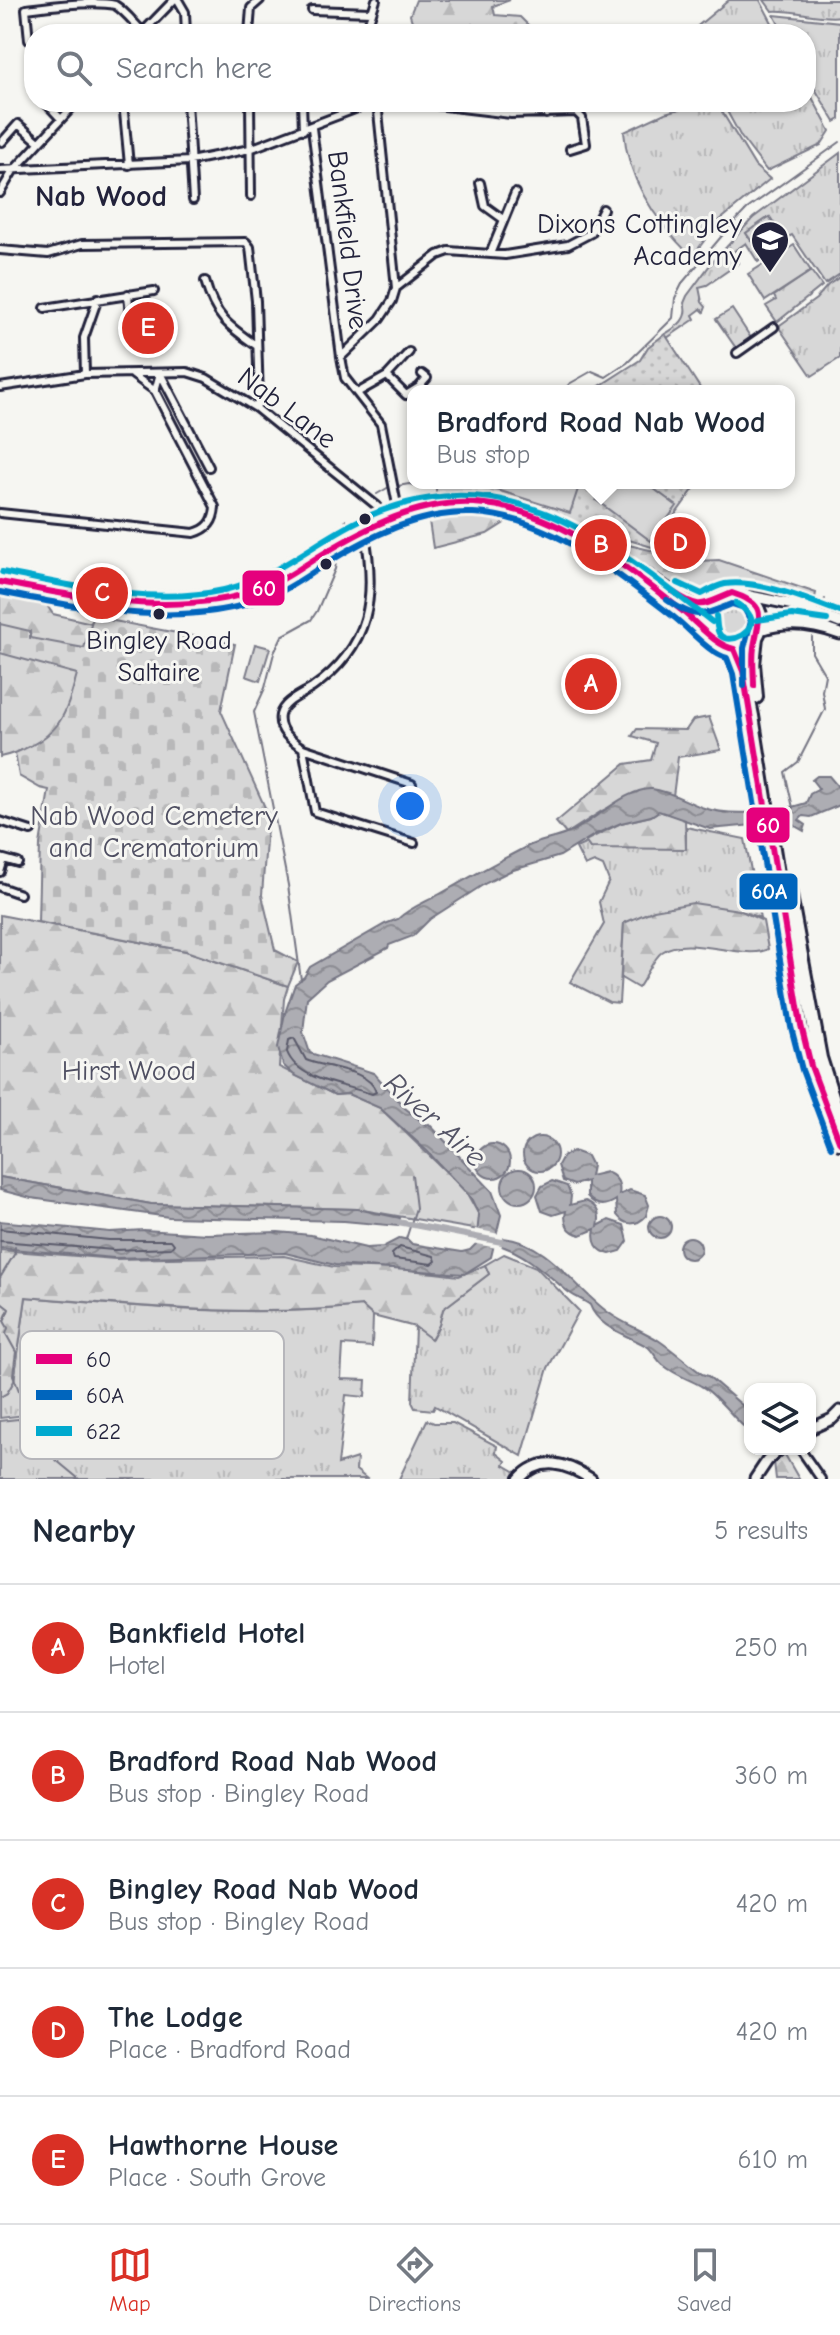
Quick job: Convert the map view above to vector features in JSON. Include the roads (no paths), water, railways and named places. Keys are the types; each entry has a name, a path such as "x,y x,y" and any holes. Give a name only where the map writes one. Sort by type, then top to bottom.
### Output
{"highway":[{"path":"0,582 148,603 196,604 226,600 265,588 364,529 394,516 433,506 476,503 518,512 557,528 624,566 706,630 717,644 742,648 758,633"},
{"path":"624,566 646,574 692,605 703,605 723,595 742,595 756,606 761,621 754,679 756,716"},
{"path":"706,630 706,614 715,600"},
{"path":"734,649 756,716 799,970 820,1058 840,1121"},
{"path":"799,970 801,1025 811,1066 840,1143"}],"main road":[{"path":"742,595 794,605 840,623"},
{"path":"758,633 779,624 799,624 840,634"},
{"path":"816,1426 832,1419 840,1411"},
{"path":"755,1479 774,1455"},
{"path":"522,1478 538,1464 556,1464 591,1479"}],"street":[{"path":"151,24 176,0 185,12 186,24"},
{"path":"250,24 251,8 260,0"},
{"path":"370,24 376,0"},
{"path":"27,24 26,9 94,1 112,4 133,24"},
{"path":"312,10 371,12"},
{"path":"54,112 61,119"},
{"path":"0,193 13,171 68,112"},
{"path":"124,112 129,165"},
{"path":"188,112 193,200"},
{"path":"250,112 251,196"},
{"path":"302,112 303,130"},
{"path":"0,170 190,161 250,149 352,112"},
{"path":"341,357 380,319 392,301 396,288 378,112"},
{"path":"497,112 576,112 582,118 586,144"},
{"path":"2,142 18,124 39,142"},
{"name":"Bankfield Drive","path":"312,128 345,378 381,424 394,516"},
{"path":"570,149 595,143"},
{"path":"480,183 485,206 503,219"},
{"path":"490,254 515,193"},
{"path":"396,288 438,255 449,251 505,255 568,245 591,233 603,209"},
{"path":"0,250 48,254 82,244 246,242 250,247 255,285 259,400 256,408"},
{"path":"205,281 210,301 223,321 257,346"},
{"path":"45,308 154,291"},
{"path":"128,294 131,328"},
{"path":"85,374 84,338 98,298"},
{"path":"737,353 774,327"},
{"path":"357,393 387,376 409,352"},
{"name":"Nab Lane","path":"0,387 85,374 187,372 206,378 256,408 377,506 394,516"},
{"path":"155,391 160,373"},
{"path":"160,373 209,467"},
{"path":"421,385 427,378 422,374"},
{"path":"0,513 194,533 210,524 215,507 155,391 133,375"},
{"path":"387,376 407,394"},
{"path":"364,529 371,586 370,603 361,630 336,667 323,680 287,703 281,712 281,729 303,748 412,784"},
{"path":"303,748 315,812 414,843"},
{"path":"7,812 2,822 31,831"},
{"path":"0,872 2,859 18,863"},
{"path":"0,887 20,894"},
{"path":"804,1455 821,1479"}],"water":[{"name":"River Aire","path":"817,776 829,776 840,789 840,805 811,817 803,816 799,820 806,825 804,831 788,822 710,829 659,811 621,823 560,856 510,871 486,883 430,919 413,936 389,945 327,980 307,998 303,1032 310,1053 374,1073 405,1108 426,1125 429,1124 492,1191 501,1215 491,1257 464,1274 335,1265 285,1253 114,1258 0,1248 0,1221 110,1232 278,1232 311,1235 366,1248 383,1247 400,1238 412,1244 462,1252 470,1250 476,1244 479,1215 471,1198 427,1151 380,1108 348,1094 335,1095 294,1075 283,1065 278,1047 295,984 310,967 398,919 412,908 526,847 575,830 631,794 652,789 715,811 769,811 806,803 810,794 819,789 812,780"},
{"path":"540,1137 552,1142 557,1154 552,1166 540,1171 528,1166 523,1154 528,1142"},
{"path":"493,1144 505,1149 510,1161 505,1173 493,1178 481,1173 476,1161 481,1149"},
{"path":"573,1151 587,1156 592,1166 590,1176 606,1172 615,1178 619,1184 619,1195 630,1190 645,1195 649,1205 646,1216 639,1222 627,1223 617,1215 616,1200 601,1205 587,1196 587,1181 574,1185 563,1181 558,1165 563,1156"},
{"path":"519,1169 531,1174 536,1186 531,1198 519,1203 507,1198 502,1186 507,1174"},
{"path":"0,1177 151,1204 357,1209 400,1218 398,1226 344,1221 169,1217 31,1198 0,1190"},
{"path":"552,1181 567,1186 570,1205 585,1201 595,1208 598,1226 609,1220 624,1225 628,1241 621,1251 610,1254 599,1248 595,1242 595,1229 581,1235 573,1232 566,1223 566,1211 553,1215 542,1211 537,1195 542,1186"},
{"path":"656,1216 664,1216 671,1227 664,1238 656,1238 649,1231 649,1223"},
{"path":"686,1237 694,1237 701,1248 694,1259 686,1259 679,1252 679,1244"},
{"path":"503,1238 534,1248 609,1313 658,1340 708,1376 744,1407 744,1426 707,1389 668,1369 648,1347 614,1330 600,1320 590,1305 529,1260 502,1246"}],"waterway":[{"path":"568,385 592,371 606,377 627,363 673,318 675,298 683,282 747,209 840,142"},
{"path":"398,486 407,484"},
{"path":"377,494 389,487"},
{"path":"344,524 346,520"},
{"path":"301,980 288,885 254,712 282,636 311,620 335,569 337,556"},
{"path":"819,605 825,599"},
{"path":"793,808 785,772 798,762 825,709 822,691 825,675 812,653 812,637"},
{"path":"406,1239 416,1208 412,1175"},
{"path":"393,1221 507,1243"},
{"path":"0,1278 15,1253 15,1247"},
{"path":"0,1302 9,1309 4,1321 8,1328 6,1334 16,1352 13,1375 20,1393"},
{"path":"56,1459 79,1479"}],"place":[{"name":"Dixons Cottingley Academy","path":"770,274"},
{"name":"Hawthorne House","path":"148,328"},
{"name":"The Lodge","path":"680,543"},
{"name":"Bradford Road Nab Wood","path":"601,545"},
{"name":"Bingley Road Nab Wood","path":"102,593"},
{"name":"Bingley Road Saltaire","path":"159,614"},
{"name":"Bankfield Hotel","path":"591,684"}],"district":[{"name":"Nab Wood","path":"101,196"}],"park label":[{"name":"Nab Wood Cemetery and Crematorium","path":"154,832"},
{"name":"Hirst Wood","path":"129,1071"}]}
